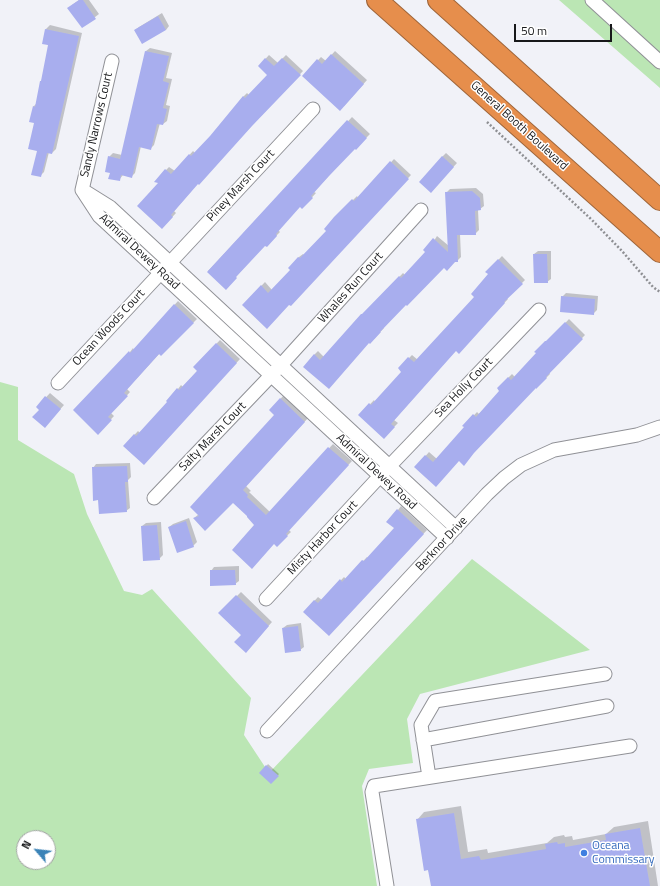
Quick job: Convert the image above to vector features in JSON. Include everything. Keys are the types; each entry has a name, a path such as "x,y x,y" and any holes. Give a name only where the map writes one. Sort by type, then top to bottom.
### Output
{"highway":[{"name":"General Booth Boulevard","path":"377,0 660,252"},
{"path":"438,0 660,200"}],"street":[{"path":"592,0 660,62"},
{"name":"Sandy Narrows Court","path":"82,190 112,61"},
{"name":"Piney Marsh Court","path":"161,273 313,109"},
{"name":"Admiral Dewey Road","path":"82,190 110,207 456,528"},
{"name":"Admiral Dewey Road","path":"82,190 99,216 447,538"},
{"name":"Whales Run Court","path":"272,375 421,210"},
{"name":"Ocean Woods Court","path":"58,383 161,273"},
{"name":"Sea Holly Court","path":"380,476 539,310"},
{"name":"Salty Marsh Court","path":"154,498 272,375"},
{"name":"Berknor Drive","path":"267,732 487,494 504,478 521,465 554,450 637,435 660,427"},
{"name":"Misty Harbor Court","path":"266,599 380,476"},
{"path":"429,777 421,725 435,701 605,674"},
{"path":"423,740 607,706"},
{"path":"387,886 372,792 374,786 630,746"}],"path":[{"path":"592,220 622,251 653,287 660,292"}],"green space":[{"path":"559,0 660,0 660,88"},
{"path":"0,382 18,387 18,440 74,474 87,514 124,591 142,595 152,589 251,698 244,735 269,773 472,559 590,650 420,694 407,719 413,763 369,769 362,786 377,886 0,886"}],"building":[{"path":"79,0 83,0 96,19 82,28 67,8"},
{"path":"158,16 166,30 142,44 134,30"},
{"path":"45,29 79,36 52,154 47,153 41,177 31,175 37,151 28,149 34,123 29,122 33,106 35,107 48,45 42,44"},
{"path":"145,51 169,56 163,81 169,83 163,108 167,109 163,125 157,124 151,150 139,147 132,178 121,175 120,181 108,179 110,173 105,172 108,156 120,159"},
{"path":"331,54 364,84 340,111 302,76 317,59 322,64"},
{"path":"265,58 274,66 282,58 301,75 252,126 199,185 198,184 171,215 173,217 162,229 137,206 158,183 154,182 165,169 171,174 189,154 191,156 210,136 243,96 245,98 267,75 258,66"},
{"path":"347,120 367,138 311,196 313,198 302,209 300,207 276,234 277,236 267,247 265,246 226,290 207,272"},
{"path":"442,156 454,167 431,193 419,182"},
{"path":"390,161 409,179 291,306 289,305 267,329 242,305 261,285 268,293 290,270 288,268 298,257 300,258 326,231 324,229 334,217 352,199 354,201"},
{"path":"472,191 480,198 481,210 475,211 476,235 457,235 458,262 455,262 447,271 444,268 407,306 406,305 370,344 369,343 329,389 303,367 314,354 320,360 361,314 399,276 401,278 425,252 423,250 433,238 448,252 445,192"},
{"path":"533,254 547,254 548,283 534,283"},
{"path":"498,259 523,284 504,302 505,303 459,354 456,351 391,424 395,427 384,439 358,415 369,403 371,405 401,372 398,368 408,357 414,362 474,297 471,294 488,274 485,272"},
{"path":"561,296 595,299 594,315 560,312"},
{"path":"174,304 194,323 161,356 159,354 124,393 128,396 108,417 112,420 98,435 73,410 129,351 130,353"},
{"path":"565,322 583,339 474,453 464,466 459,461 436,487 414,467 425,455 433,462 464,427 462,426 473,414 476,417 499,391 497,388 508,377 511,380 536,353 534,352"},
{"path":"216,343 237,363 144,465 123,446 134,434 136,436 167,402 166,401 177,388 179,390 197,371 193,367"},
{"path":"45,396 61,409 45,428 32,417 39,410 36,407"},
{"path":"280,398 305,422 243,490 248,495 247,497 266,515 328,447 349,465 286,534 288,536 277,547 274,544 252,569 232,550 254,525 247,516 233,503 205,531 193,518 199,516 190,507 274,415 269,410"},
{"path":"127,466 128,482 125,482 127,512 99,514 98,500 93,501 92,467"},
{"path":"397,509 424,534 329,636 303,612 314,600 318,603 340,579 342,582 362,560 364,561 394,528 386,522"},
{"path":"186,521 194,547 177,553 168,527"},
{"path":"157,525 160,560 143,561 141,526"},
{"path":"210,570 235,570 236,585 210,586"},
{"path":"236,595 269,626 246,653 234,642 241,635 218,613"},
{"path":"298,626 301,651 285,653 282,628"},
{"path":"266,765 279,776 271,784 259,773"},
{"name":"Oceana Commissary","path":"454,813 461,859 479,856 481,860 546,849 545,844 557,842 558,844 565,843 565,847 606,840 605,834 640,828 650,886 431,886 428,870 424,871 416,819"}],"place":[{"name":"Oceana Commissary","path":"584,853"}]}
